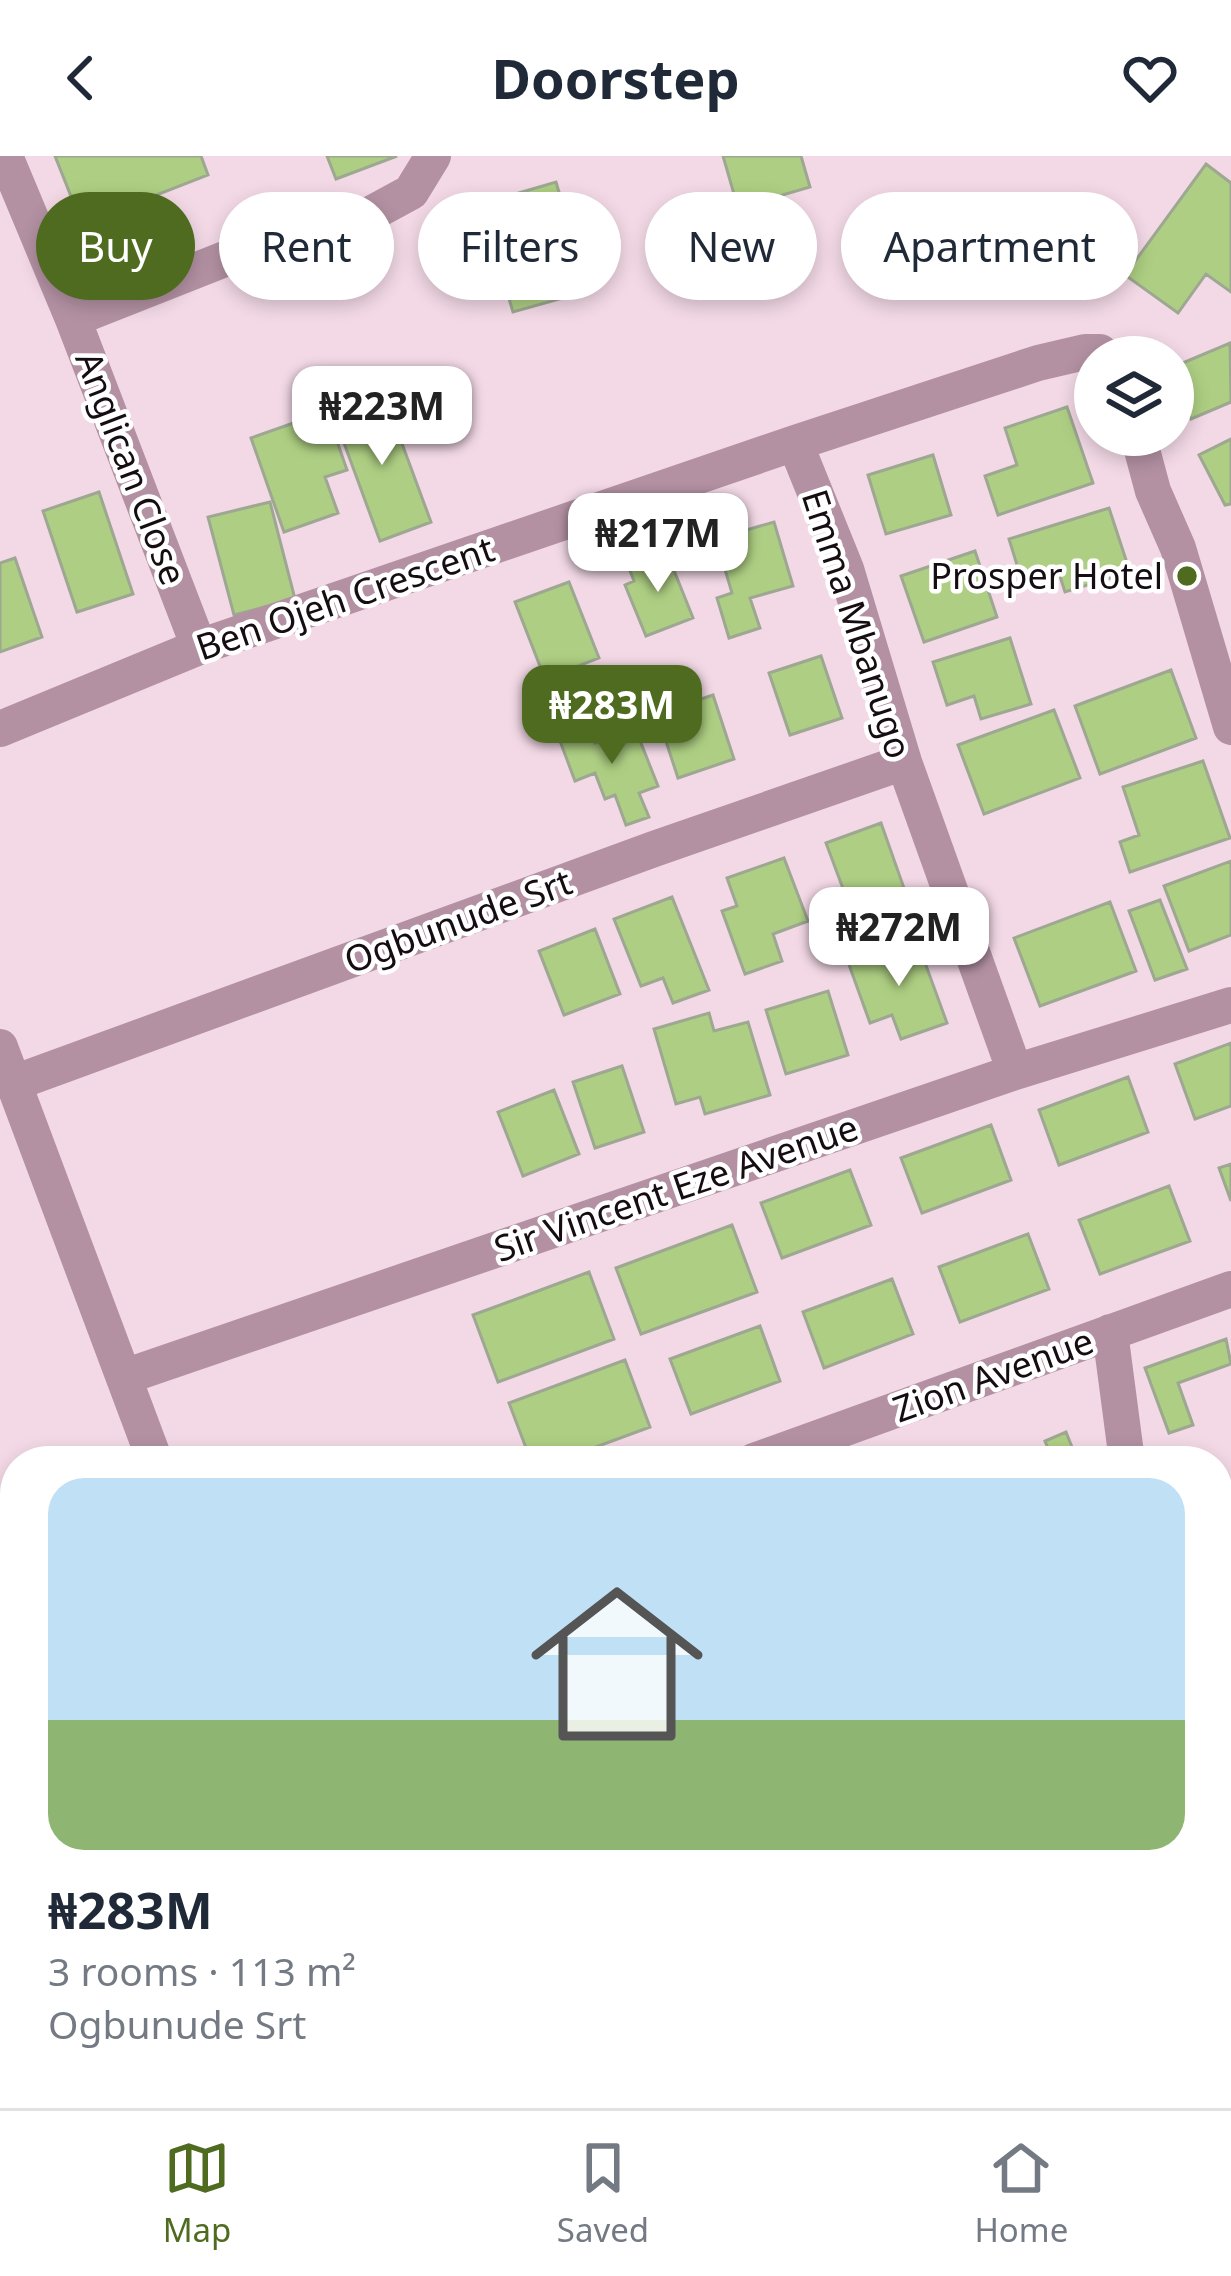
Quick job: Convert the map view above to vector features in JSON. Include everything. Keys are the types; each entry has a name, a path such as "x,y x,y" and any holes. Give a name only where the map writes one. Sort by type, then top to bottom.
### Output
{"street":[{"name":"Anglican Close","path":"5,156 74,319 199,647"},
{"path":"74,319 240,254 352,224 411,192 433,156"},
{"name":"Ben Ojeh Crescent","path":"0,729 199,647 795,443 1074,355"},
{"name":"Emma Mbanugo","path":"795,443 846,569 904,762 1015,1072"},
{"path":"1145,456 1224,677 1231,727"},
{"name":"Ogbunude Srt","path":"14,1083 904,762"},
{"name":"Sir Vincent Eze Avenue","path":"124,1377 1015,1072 1231,1005"},
{"path":"0,1047 149,1446"},
{"name":"Zion Avenue","path":"795,1446 1231,1289"},
{"path":"1110,1332 1124,1446"}],"building":[{"path":"55,156 201,156 208,175 164,192 69,192"},
{"path":"327,156 397,156 336,179"},
{"path":"723,156 801,156 810,187 793,192 733,192"},
{"path":"1206,164 1231,183 1231,292 1206,274 1178,313 1138,284 1138,257"},
{"path":"556,182 559,192 522,192"},
{"path":"509,300 556,300 513,312"},
{"path":"1230,343 1231,402 1194,418 1194,358"},
{"path":"384,395 431,522 380,541 333,413"},
{"path":"1067,407 1074,427 1074,456 1084,456 1093,483 998,515 985,476 1017,465 1005,428"},
{"path":"305,419 311,435 332,427 347,470 325,477 338,513 284,532 251,438"},
{"path":"1231,439 1231,504 1225,505 1199,455"},
{"path":"933,455 951,515 886,534 868,475"},
{"path":"99,492 133,594 77,612 43,511"},
{"path":"270,502 295,599 234,615 208,517"},
{"path":"1109,508 1130,572 1065,592 1057,567 1021,578 1009,539"},
{"path":"774,522 793,586 750,598 760,628 729,638 717,598 732,593 716,539"},
{"path":"975,551 997,617 924,642 901,576"},
{"path":"667,553 693,618 646,636 625,585 634,581 629,568"},
{"path":"15,558 42,637 0,652 0,563"},
{"path":"569,582 599,658 545,679 515,602"},
{"path":"1010,638 1031,704 981,719 974,696 947,705 933,662"},
{"path":"821,656 842,718 790,735 769,673"},
{"path":"1171,670 1196,738 1100,774 1075,706"},
{"path":"713,695 734,759 678,778 657,714"},
{"path":"1054,710 1080,778 984,814 958,745"},
{"path":"587,722 595,743 635,728 658,786 639,793 649,817 626,825 615,795 605,799 595,773 575,781 557,733"},
{"path":"1203,761 1230,838 1130,872 1120,842 1139,835 1123,787"},
{"path":"881,823 905,891 851,910 826,843"},
{"path":"784,858 808,921 773,934 782,961 745,974 722,911 737,906 727,878"},
{"path":"1231,861 1231,935 1189,951 1164,886"},
{"path":"672,897 709,990 673,1003 663,978 641,986 614,919"},
{"path":"1160,900 1187,969 1155,980 1129,911"},
{"path":"1110,902 1136,971 1040,1006 1014,938"},
{"path":"595,929 620,994 564,1015 539,951"},
{"path":"916,938 947,1023 901,1039 892,1015 870,1023 848,962"},
{"path":"828,991 848,1055 786,1074 766,1010"},
{"path":"709,1013 714,1031 748,1022 770,1095 705,1114 700,1097 676,1104 654,1029"},
{"path":"1231,1043 1231,1106 1195,1119 1175,1064"},
{"path":"622,1066 644,1132 595,1148 573,1082"},
{"path":"1128,1077 1148,1132 1059,1165 1039,1110"},
{"path":"554,1090 579,1154 523,1176 498,1112"},
{"path":"991,1125 1011,1180 922,1213 901,1158"},
{"path":"1231,1164 1231,1201 1219,1168"},
{"path":"850,1170 871,1225 782,1258 761,1203"},
{"path":"1169,1186 1190,1241 1100,1274 1079,1220"},
{"path":"732,1225 757,1292 641,1334 616,1268"},
{"path":"1028,1234 1049,1289 960,1322 939,1267"},
{"path":"589,1272 614,1339 498,1382 473,1315"},
{"path":"892,1279 913,1334 824,1368 803,1312"},
{"path":"760,1326 780,1381 691,1414 670,1359"},
{"path":"1226,1339 1231,1364 1178,1383 1193,1425 1169,1433 1145,1368"},
{"path":"625,1360 650,1427 599,1446 525,1446 509,1403"},
{"path":"1066,1432 1072,1446 1047,1446 1045,1441"}],"place":[{"name":"Prosper Hotel","path":"1187,576"}]}
